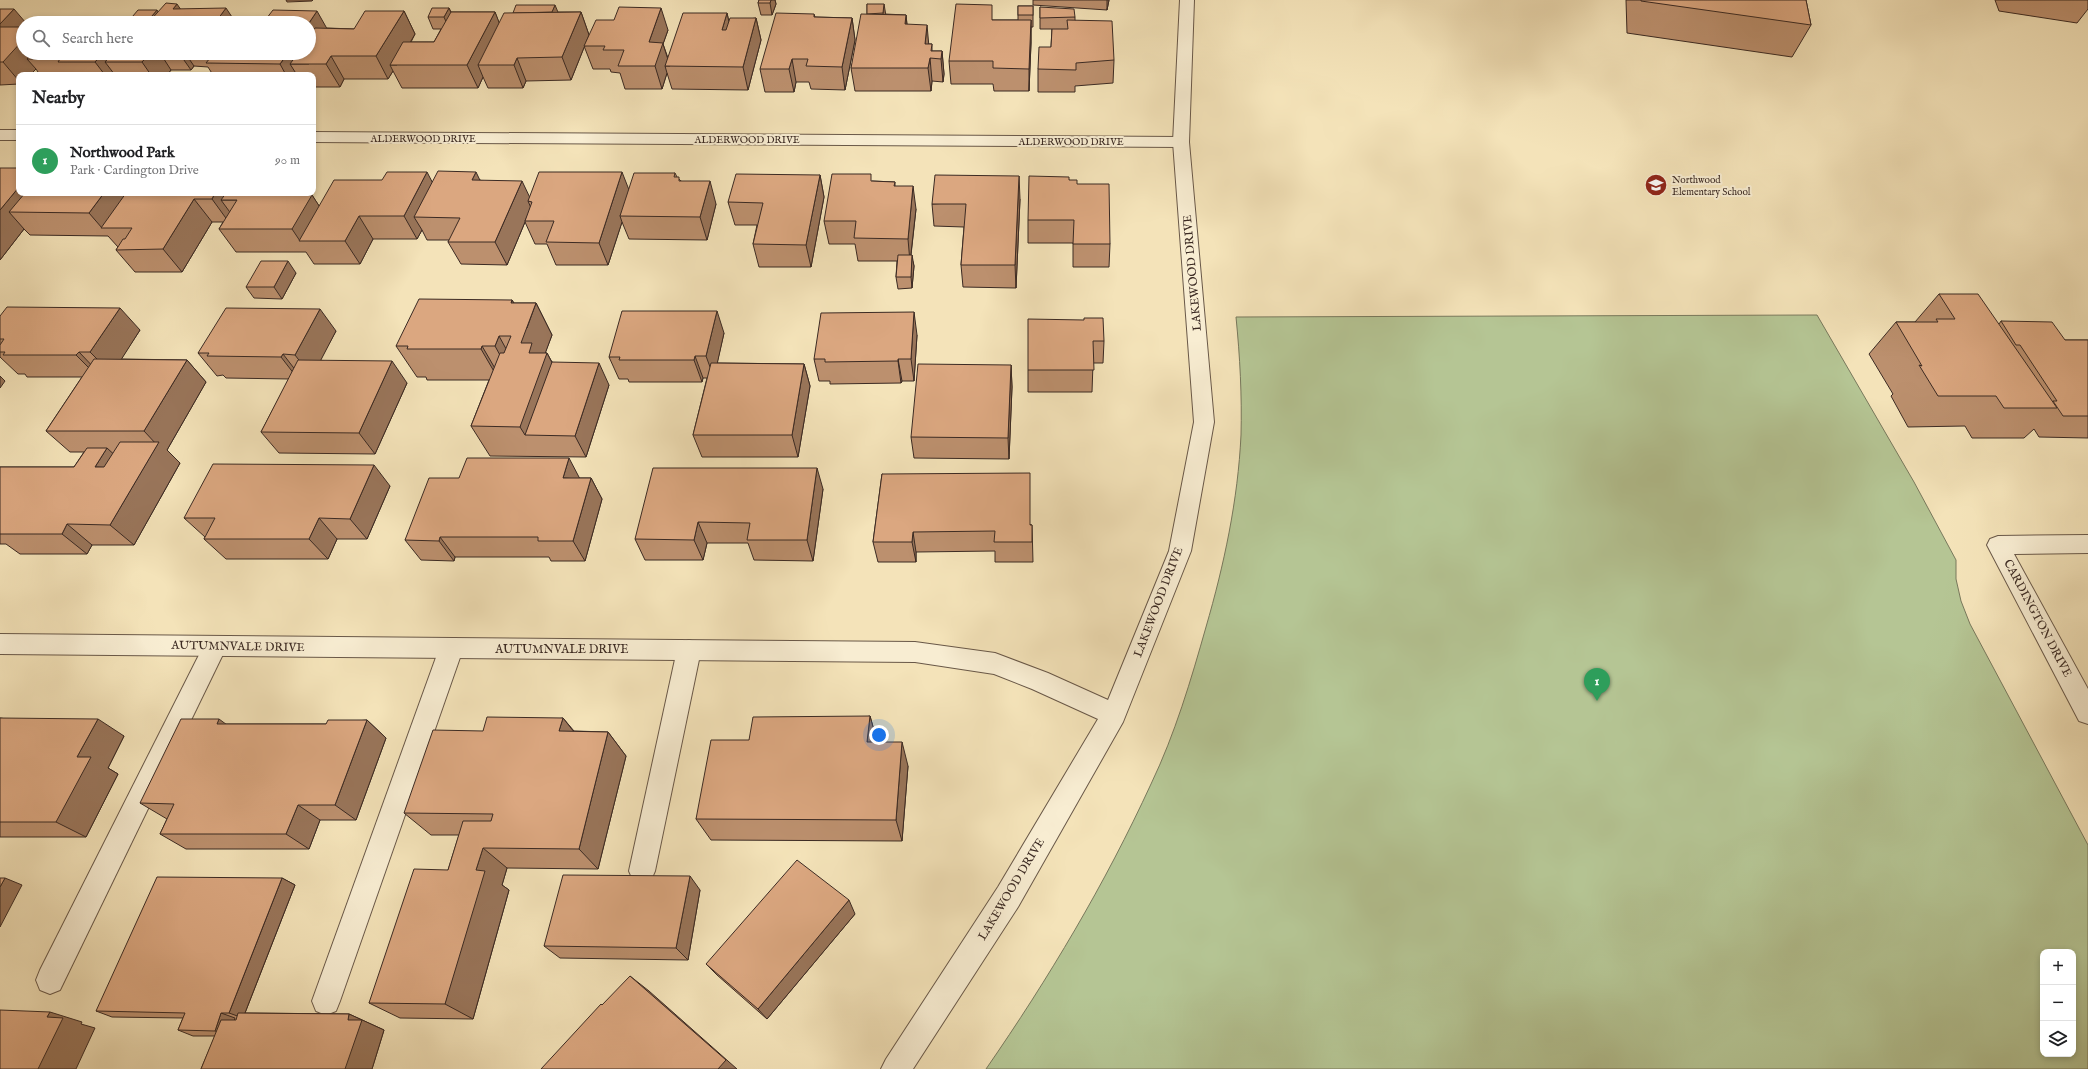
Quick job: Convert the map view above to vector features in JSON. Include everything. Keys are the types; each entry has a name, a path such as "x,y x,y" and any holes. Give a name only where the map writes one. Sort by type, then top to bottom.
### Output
{"street":[{"name":"LAKEWOOD DRIVE","path":"896,1069 1008,897 1114,714 1180,551 1204,422 1181,142 1187,0"},
{"path":"0,135 16,135"},
{"name":"ALDERWOOD DRIVE","path":"316,137 1181,142"},
{"name":"CARDINGTON DRIVE","path":"2088,544 1998,544 2088,713"},
{"name":"AUTUMNVALE DRIVE","path":"0,644 915,652 995,664 1040,681 1114,714"},
{"path":"50,980 215,646"},
{"path":"326,1001 451,649"},
{"path":"642,871 689,650"}],"green space":[{"path":"1817,315 1914,482 1956,560 1956,579 1961,601 1970,624 2088,845 2088,1069 986,1069 1032,1000 1075,930 1115,858 1168,746 1182,707 1213,604 1229,532 1237,484 1241,435 1240,362 1236,317"}],"building":[{"path":"759,0 771,0 770,3 758,3"},
{"path":"1806,0 1811,25 1641,1"},
{"path":"166,3 177,4 173,9 226,8 220,16 154,16"},
{"path":"867,4 884,4 883,13 867,14"},
{"path":"956,4 992,5 992,20 1031,20 1029,69 993,68 993,61 949,61"},
{"path":"516,5 555,5 552,12 513,13"},
{"path":"1018,6 1033,6 1033,15 1018,15"},
{"path":"619,7 661,8 649,42 663,43 655,66 618,66 624,50 603,50 605,46 584,46 596,20 614,20"},
{"path":"1040,7 1074,9 1075,17 1040,18"},
{"path":"432,8 449,8 444,17 428,17"},
{"path":"0,9 14,9 0,24"},
{"path":"138,10 157,10 152,16 133,16"},
{"path":"273,10 317,11 314,16 268,16"},
{"path":"365,11 404,11 376,56 331,56 326,64 290,64 293,60 316,60 316,28 354,29"},
{"path":"451,12 495,12 467,65 390,65 403,42 434,42"},
{"path":"581,12 562,57 517,58 514,65 478,65 504,13"},
{"path":"683,13 727,13 722,30 726,30 730,18 756,18 743,67 665,66"},
{"path":"776,13 814,14 814,17 852,18 842,67 806,66 808,59 792,59 789,69 760,69"},
{"path":"861,14 906,15 905,24 927,25 925,44 932,44 931,51 942,51 941,59 930,58 928,68 851,68"},
{"path":"1067,20 1112,21 1114,60 1076,63 1076,70 1038,69 1039,47 1051,47 1052,29 1068,29"},
{"path":"0,27 16,27 16,48 3,62 0,62"},
{"path":"59,60 97,60 95,62 58,62"},
{"path":"107,60 144,60 142,62 105,62"},
{"path":"208,60 283,60 280,64 206,63"},
{"path":"0,168 16,168 16,191 0,210"},
{"path":"438,171 476,172 472,180 522,181 495,242 448,242 460,218 414,217"},
{"path":"387,172 427,172 404,216 359,216 345,241 299,241 334,180 382,180"},
{"path":"539,172 622,172 599,243 546,242 554,221 525,221 532,202 528,201"},
{"path":"634,173 675,173 674,177 679,177 679,181 710,181 700,217 620,216"},
{"path":"736,174 820,175 806,245 753,244 763,203 728,202"},
{"path":"832,174 871,174 871,181 895,182 894,186 913,186 908,239 854,238 856,221 824,221"},
{"path":"935,175 1019,176 1015,265 961,265 966,204 932,204"},
{"path":"1029,176 1069,177 1069,180 1077,180 1077,184 1109,184 1110,244 1073,244 1074,220 1028,220"},
{"path":"22,196 102,196 89,213 9,212"},
{"path":"124,196 214,196 212,199 194,199 163,249 116,250 132,228 101,228"},
{"path":"224,196 311,196 292,229 219,229 237,200 221,200"},
{"path":"898,255 912,255 911,277 896,277"},
{"path":"261,261 288,261 274,287 246,287"},
{"path":"1939,294 1978,294 2057,408 2004,408 1996,396 1938,396 1919,365 1922,366 1896,322 1938,322 1936,319 1955,319"},
{"path":"419,299 512,300 511,303 536,303 521,343 532,343 529,353 547,353 520,427 471,426 500,353 504,353 511,336 499,336 495,346 482,346 481,349 407,349 408,346 396,346"},
{"path":"7,307 120,308 90,352 79,352 76,355 3,355 5,352 0,352 0,345 4,339 0,339 0,316"},
{"path":"226,308 320,309 295,355 283,354 281,357 207,356 209,353 198,353"},
{"path":"622,311 717,311 706,356 695,356 694,360 619,360 620,357 609,357"},
{"path":"914,312 911,359 898,359 898,361 825,362 825,359 814,359 821,313"},
{"path":"1084,318 1103,318 1104,341 1093,341 1094,370 1028,370 1028,319 1084,320"},
{"path":"2001,321 2052,322 2065,340 2088,340 2088,416 2063,416 2053,401 2057,401 2020,345 2016,345"},
{"path":"94,359 187,360 144,431 46,431"},
{"path":"298,360 392,361 359,433 261,432"},
{"path":"552,362 599,363 575,436 525,435"},
{"path":"711,363 804,364 792,435 693,435"},
{"path":"918,364 1011,365 1008,438 911,437"},
{"path":"120,442 159,442 110,525 67,524 62,534 0,534 0,467 74,467 87,448 107,448 95,467 104,467"},
{"path":"467,458 569,458 563,478 591,478 573,541 538,541 538,537 440,537 439,541 405,540 429,478 459,478"},
{"path":"213,464 374,465 350,519 319,518 309,539 204,539 215,518 184,518"},
{"path":"653,468 817,468 807,540 747,540 750,523 698,522 694,540 635,539"},
{"path":"1030,473 1030,525 1032,525 1032,542 994,542 995,531 913,532 912,542 873,542 882,474"},
{"path":"870,716 867,742 902,742 896,820 696,819 711,740 749,740 753,717"},
{"path":"487,717 563,718 559,731 608,732 579,849 483,848 476,870 485,871 445,1004 369,1003 414,869 448,870 463,821 491,821 493,814 404,813 433,730 483,731"},
{"path":"0,718 98,719 77,757 91,757 56,822 0,822"},
{"path":"181,719 219,719 217,724 326,724 328,720 367,720 335,805 298,805 286,834 160,834 174,804 140,803"},
{"path":"797,860 849,900 758,1009 706,964"},
{"path":"563,875 690,876 676,948 544,946"},
{"path":"157,877 282,878 229,1013 221,1013 215,1031 178,1030 185,1013 96,1011"},
{"path":"0,878 5,878 0,887"},
{"path":"630,976 726,1060 718,1069 541,1069 601,1004 602,1005"},
{"path":"0,1010 50,1012 47,1017 63,1018 38,1069 0,1069"},
{"path":"238,1013 349,1014 348,1020 362,1020 345,1069 201,1069 221,1020 236,1020"}],"place":[{"name":"Northwood Elementary School","path":"1656,185"},
{"name":"Northwood Park","path":"1597,701"}]}
